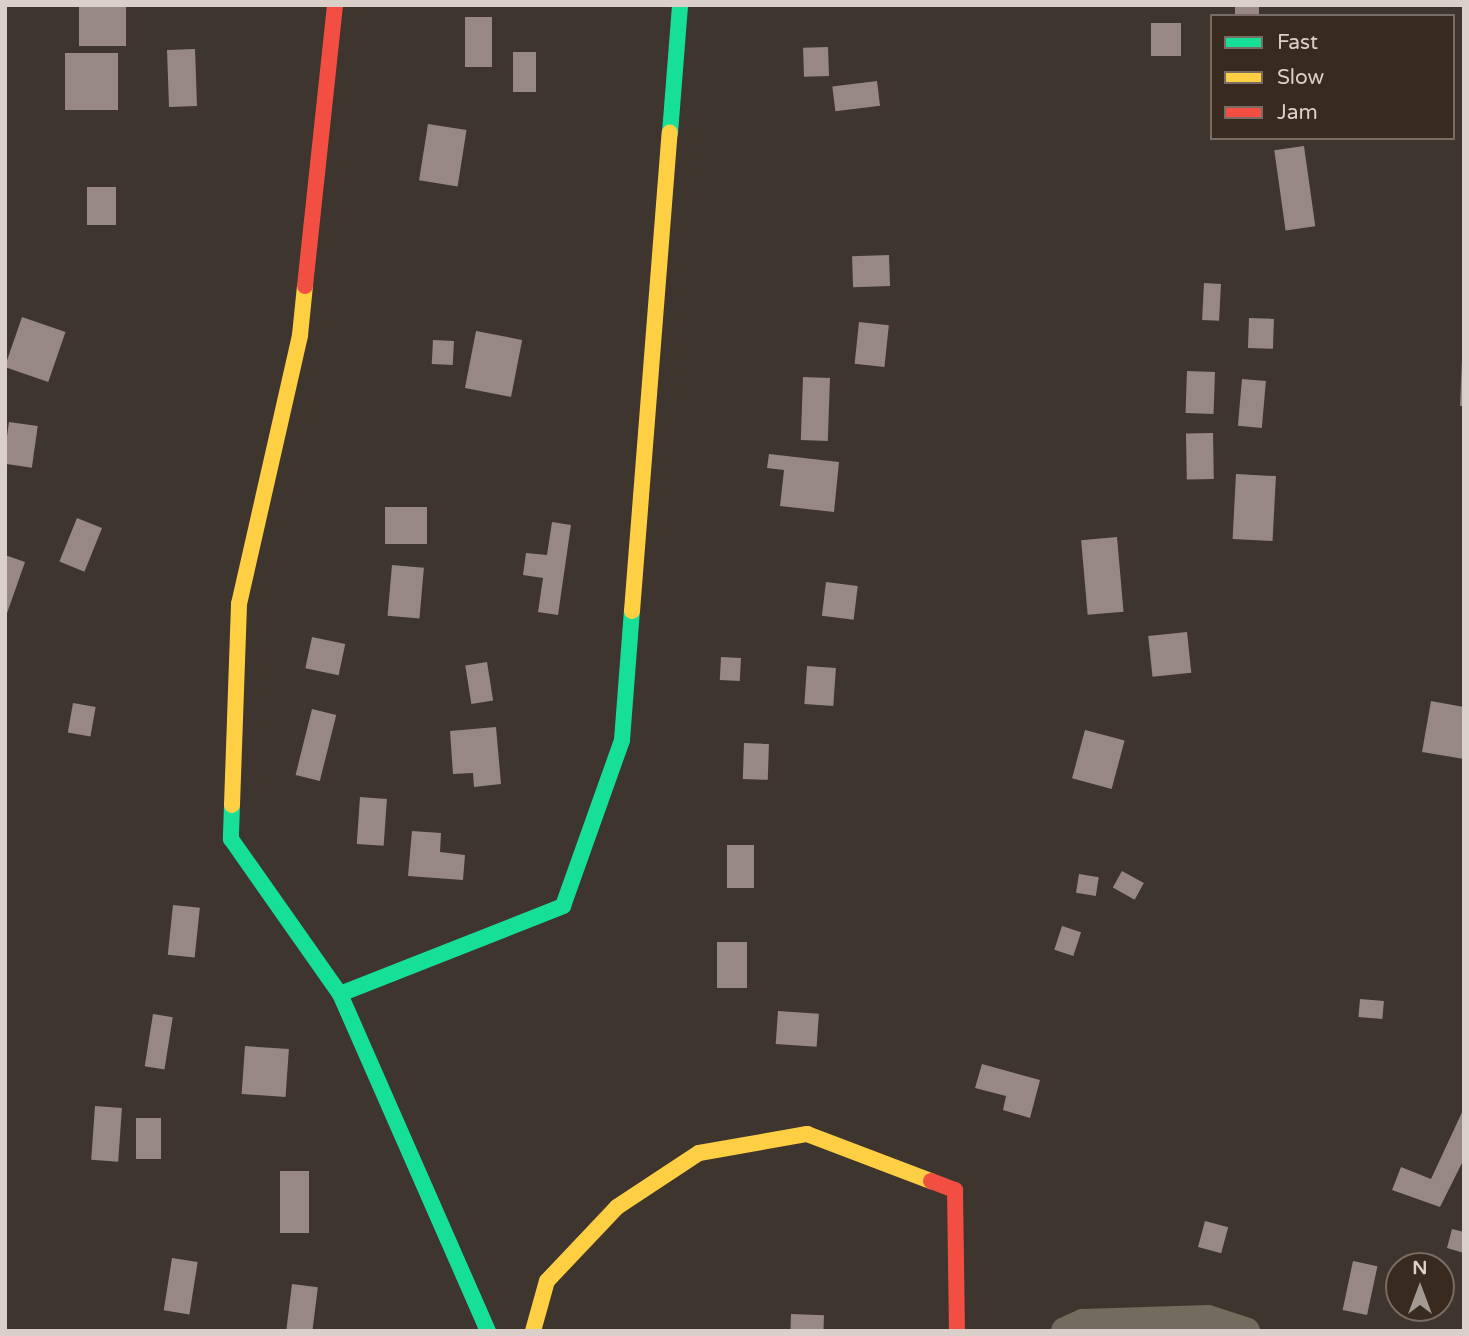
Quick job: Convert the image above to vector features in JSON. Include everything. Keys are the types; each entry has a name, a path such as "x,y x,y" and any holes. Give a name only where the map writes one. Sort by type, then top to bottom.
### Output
{"street":[{"path":"335,5 300,335 239,604 231,839 340,993 488,1331"},
{"path":"340,993 563,906 622,740 680,5"},
{"path":"533,1331 547,1281 617,1207 699,1153 807,1133 955,1191 957,1331"},
{"path":"1065,1331 1083,1324 1208,1319 1246,1331"}],"building":[{"path":"79,5 126,5 126,46 79,46"},
{"path":"1235,6 1259,6 1259,14 1235,14"},
{"path":"465,17 492,17 492,67 465,67"},
{"path":"1151,23 1181,23 1181,56 1151,56"},
{"path":"828,47 829,76 804,77 803,48"},
{"path":"195,49 197,106 169,107 167,50"},
{"path":"513,52 536,52 536,92 513,92"},
{"path":"65,53 118,53 118,110 65,110"},
{"path":"877,81 880,106 835,111 832,86"},
{"path":"428,124 467,130 458,186 419,180"},
{"path":"1304,146 1315,226 1286,230 1274,150"},
{"path":"87,187 116,187 116,225 87,225"},
{"path":"889,255 890,286 853,287 852,256"},
{"path":"1204,283 1221,284 1219,321 1202,320"},
{"path":"22,317 65,332 48,382 5,367"},
{"path":"1249,318 1274,319 1273,349 1248,348"},
{"path":"859,322 889,325 884,367 855,364"},
{"path":"476,331 522,340 511,397 465,388"},
{"path":"433,340 454,341 453,365 432,364"},
{"path":"1462,359 1464,406 1460,406"},
{"path":"1187,371 1215,372 1214,414 1186,413"},
{"path":"803,377 830,378 828,441 801,440"},
{"path":"1242,379 1266,381 1262,428 1238,426"},
{"path":"9,422 38,426 32,468 5,464"},
{"path":"1186,433 1213,433 1214,479 1187,479"},
{"path":"769,454 839,462 834,512 780,506 784,470 767,468"},
{"path":"1236,474 1276,476 1273,541 1233,539"},
{"path":"385,507 427,507 427,544 385,544"},
{"path":"77,518 102,528 84,572 59,562"},
{"path":"552,522 571,525 558,615 538,612 543,578 523,575 526,553 547,555"},
{"path":"1117,537 1124,612 1088,615 1081,540"},
{"path":"5,555 25,562 6,616 5,616"},
{"path":"392,565 424,568 419,619 388,616"},
{"path":"826,582 858,586 854,620 822,616"},
{"path":"1187,632 1191,673 1152,677 1148,636"},
{"path":"312,637 345,644 339,675 305,668"},
{"path":"721,657 741,658 740,681 720,680"},
{"path":"487,662 493,701 471,704 465,665"},
{"path":"807,666 836,668 833,706 804,704"},
{"path":"1431,701 1464,707 1464,759 1422,752"},
{"path":"73,703 96,707 90,737 68,733"},
{"path":"312,709 336,715 320,781 296,775"},
{"path":"496,727 501,784 474,787 473,773 453,774 450,731"},
{"path":"1085,730 1125,741 1112,789 1072,778"},
{"path":"744,743 769,744 768,780 743,779"},
{"path":"360,797 387,799 384,846 357,844"},
{"path":"412,831 441,833 440,852 465,855 463,880 408,876"},
{"path":"727,845 754,845 754,888 727,888"},
{"path":"1122,871 1144,883 1135,900 1113,888"},
{"path":"1079,874 1099,877 1096,896 1076,893"},
{"path":"173,905 200,908 195,958 168,955"},
{"path":"1062,926 1081,932 1073,956 1054,950"},
{"path":"717,942 747,942 747,988 717,988"},
{"path":"1360,999 1384,1001 1382,1019 1358,1017"},
{"path":"778,1011 819,1014 817,1047 776,1044"},
{"path":"153,1014 173,1017 164,1069 145,1066"},
{"path":"245,1046 289,1049 286,1097 242,1094"},
{"path":"982,1064 1040,1080 1030,1118 1003,1110 1006,1096 975,1088"},
{"path":"95,1106 122,1108 118,1162 91,1160"},
{"path":"1464,1108 1464,1159 1440,1207 1392,1190 1401,1167 1431,1179"},
{"path":"136,1118 161,1118 161,1159 136,1159"},
{"path":"280,1171 309,1171 309,1233 280,1233"},
{"path":"1205,1221 1228,1227 1221,1253 1198,1247"},
{"path":"1452,1229 1464,1232 1464,1253 1447,1248"},
{"path":"172,1258 198,1262 189,1314 164,1310"},
{"path":"1353,1261 1377,1266 1367,1315 1343,1310"},
{"path":"292,1284 318,1287 312,1331 286,1331"},
{"path":"791,1314 824,1315 823,1331 790,1331"}],"traffic: fast":[{"path":"670,133 680,5"},
{"path":"340,994 563,906 622,740 632,611"},
{"path":"232,805 231,839 340,994 488,1331"}],"traffic: slow":[{"path":"632,611 670,133"},
{"path":"232,805 239,604 300,335 305,286"},
{"path":"533,1331 547,1281 617,1207 699,1153 807,1134 931,1181"}],"traffic: jam":[{"path":"305,286 335,5"},
{"path":"931,1181 955,1190 957,1331"}]}
